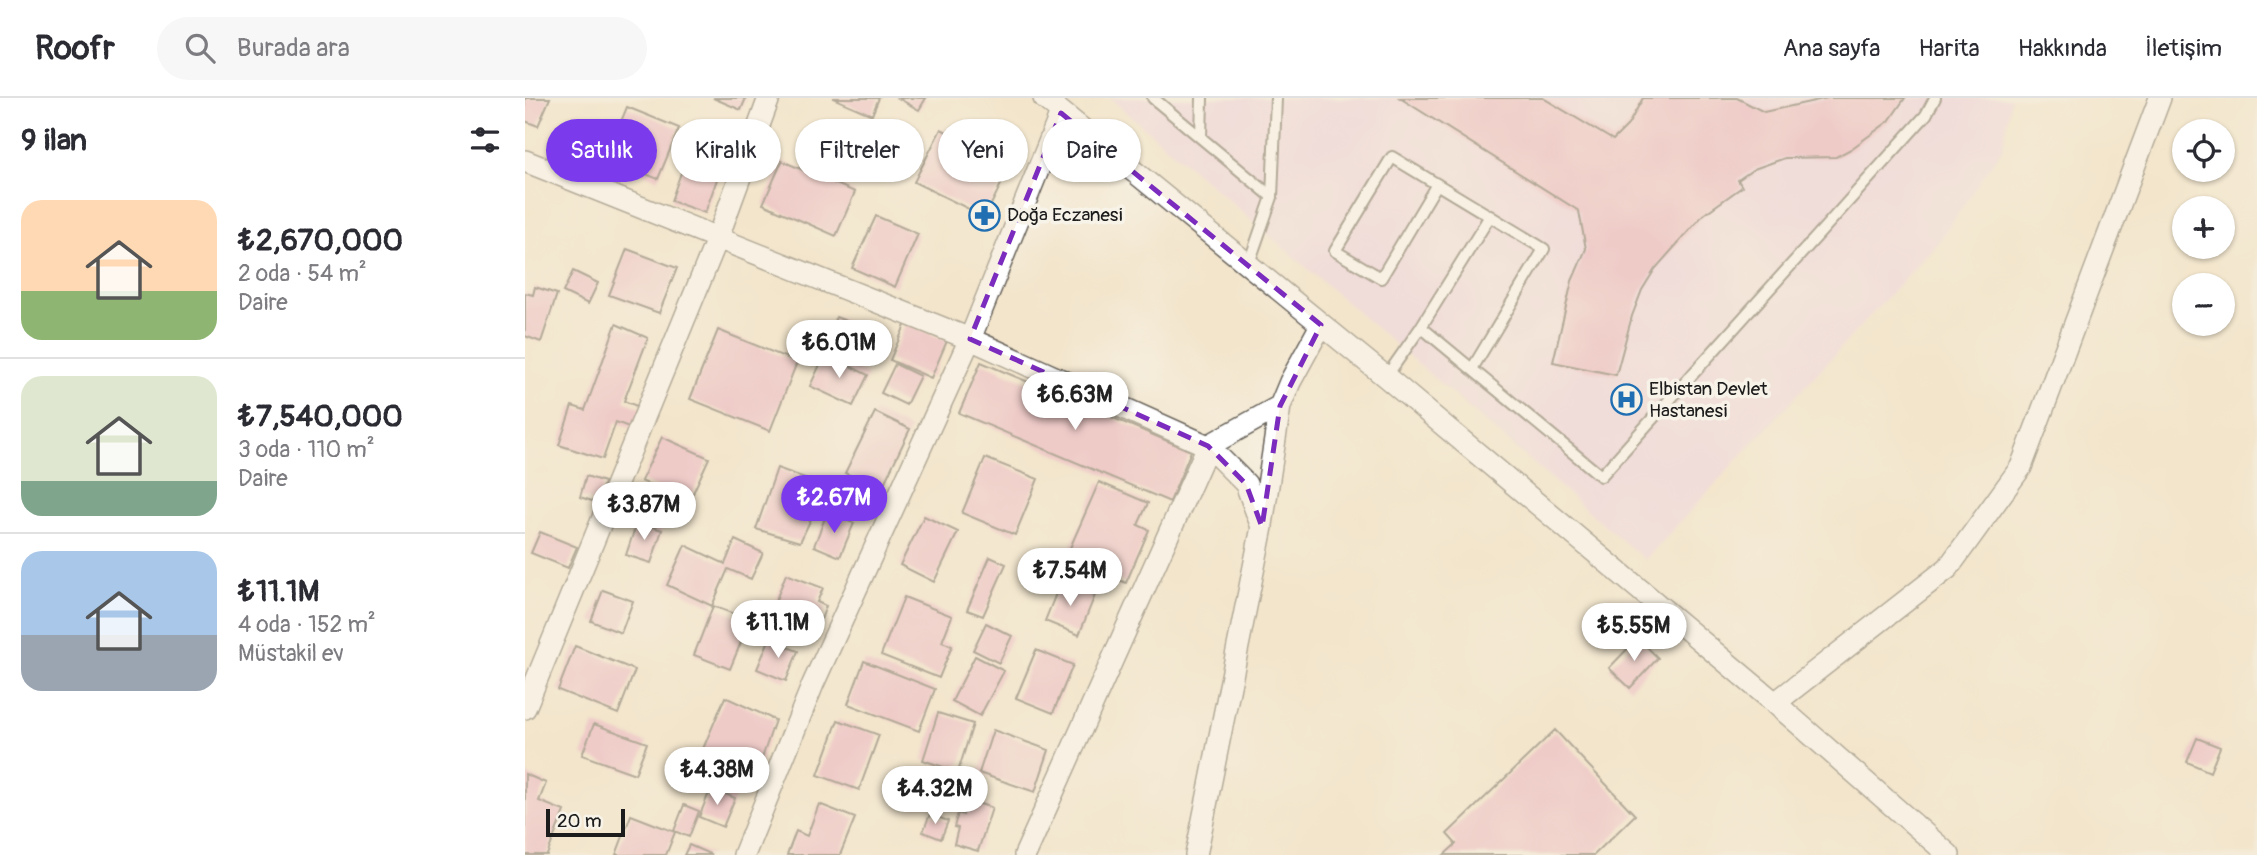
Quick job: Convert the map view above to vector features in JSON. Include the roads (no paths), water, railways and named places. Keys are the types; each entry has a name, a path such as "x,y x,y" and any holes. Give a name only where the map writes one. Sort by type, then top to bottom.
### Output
{"street":[{"path":"525,708 718,237 769,98"},
{"path":"1044,98 1386,377 1775,703 1949,855"},
{"path":"1775,703 1948,568 2021,467 2160,98"},
{"path":"744,855 813,684 970,338 1061,113"},
{"path":"525,160 970,338 1208,446 1246,484 1262,527"},
{"path":"1196,855 1262,527 1280,406 1321,325"},
{"path":"1025,855 1208,446 1280,406"}],"lane":[{"path":"1153,98 1272,197"},
{"path":"1201,137 1202,98"},
{"path":"1248,266 1272,197 1276,98"},
{"path":"1421,327 1601,476 1926,115 1935,98"},
{"path":"1437,184 1381,278 1335,251 1392,157 1437,184 1490,216 1544,249 1472,369"},
{"path":"1386,377 1421,327 1490,216"}],"place":[{"name":"Doğa Eczanesi","path":"984,215"},
{"name":"Elbistan Devlet Hastanesi","path":"1626,400"}]}
